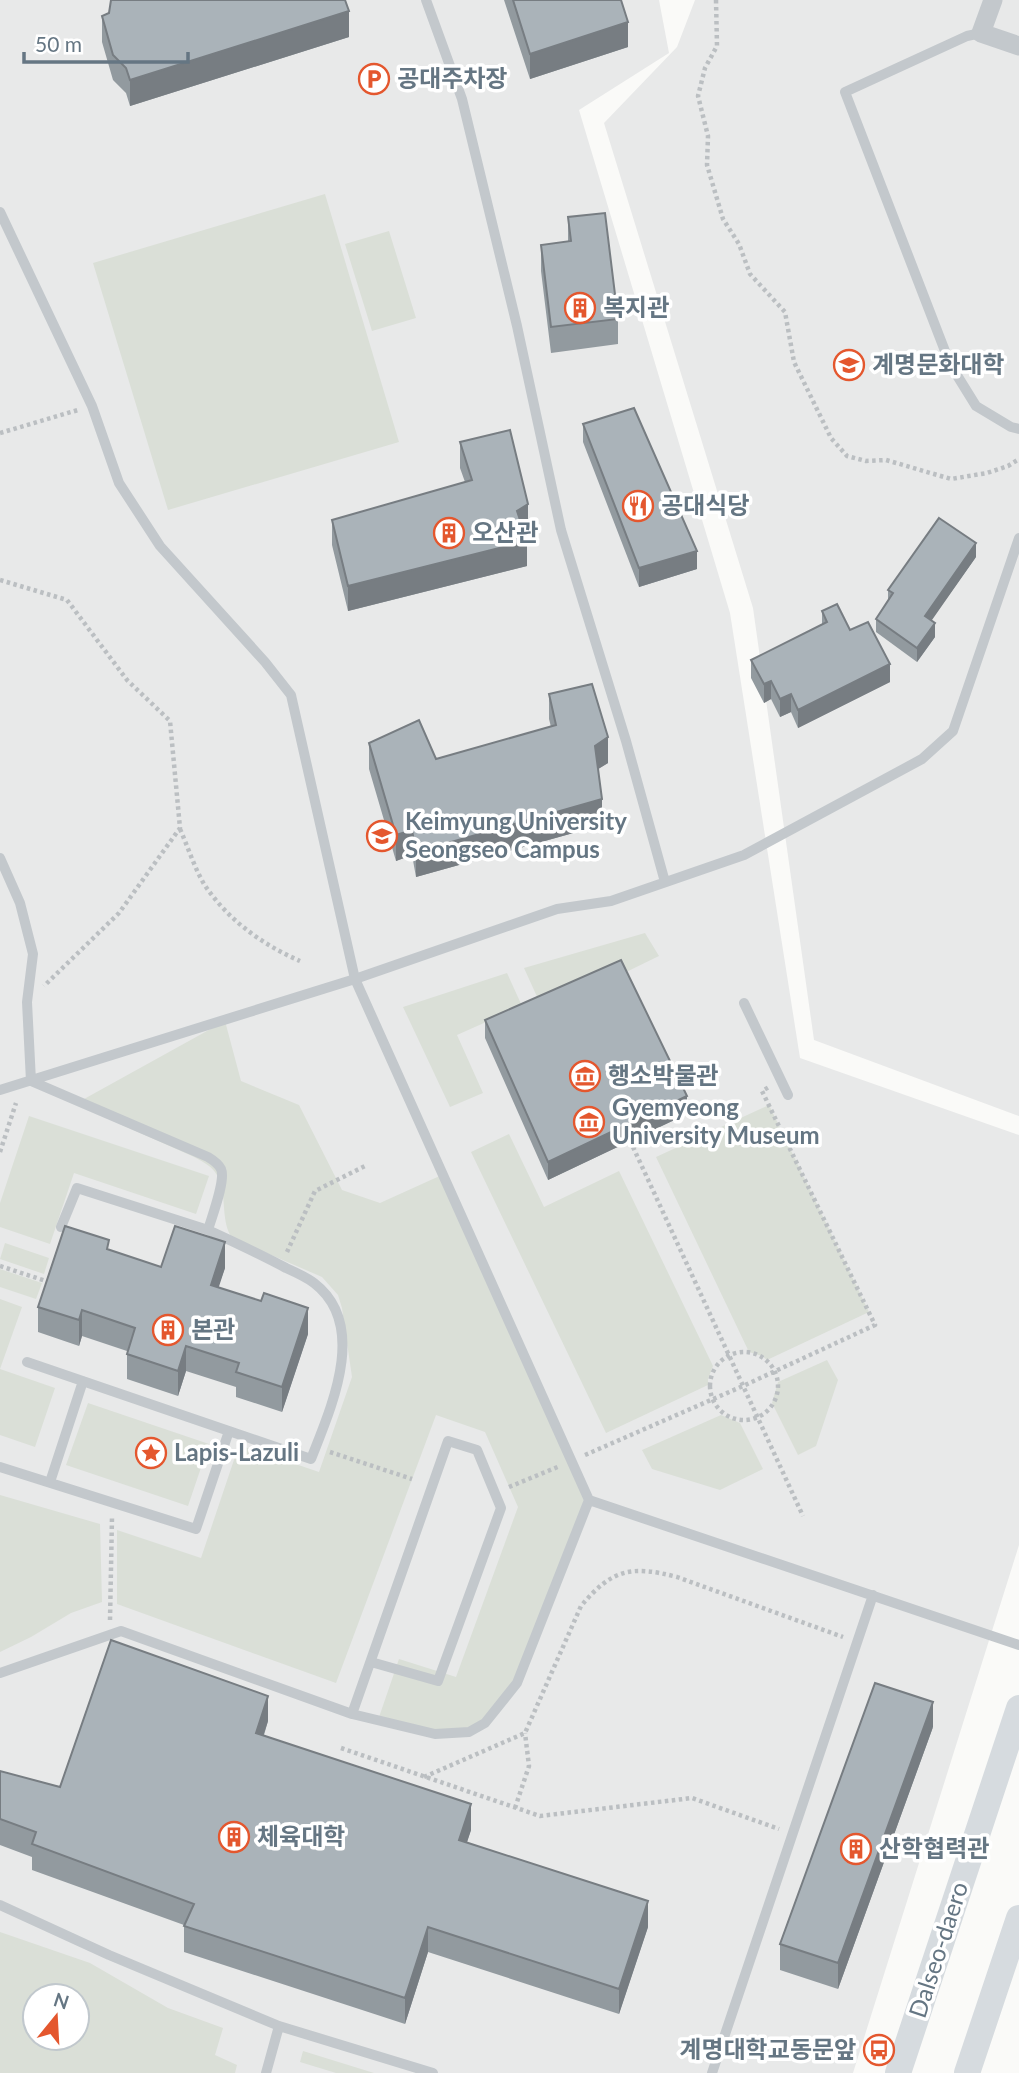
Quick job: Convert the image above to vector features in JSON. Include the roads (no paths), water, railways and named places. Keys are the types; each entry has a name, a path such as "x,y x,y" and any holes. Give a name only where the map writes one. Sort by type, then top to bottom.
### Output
{"main road":[{"name":"Dalseo-daero","path":"898,2073 1019,1708"},
{"path":"967,2073 1019,1918"}],"street":[{"path":"993,0 981,33 1019,46"}],"lane":[{"path":"426,0 462,99 517,326 561,530 626,741 665,882"},
{"path":"981,33 967,36 845,92 950,364 976,406 1019,429"},
{"path":"0,212 92,406 119,483 160,546 265,662 291,695 355,979 589,1500 517,1683 485,1723 468,1732 435,1734 352,1714 121,1631 0,1674"},
{"path":"0,1090 355,979 557,909 611,901 744,855 922,759 953,732 1019,538"},
{"path":"0,858 20,903 33,954 27,1002 31,1081"},
{"path":"744,1003 788,1095"},
{"path":"31,1081 217,1163 222,1171 222,1180 208,1230"},
{"path":"27,1362 311,1459 339,1385 342,1340 338,1316 330,1297 313,1282 208,1230 77,1188 61,1227"},
{"path":"50,1482 83,1381"},
{"path":"0,1467 196,1529 229,1431"},
{"path":"352,1714 448,1441 477,1450 501,1508 438,1681 371,1662"},
{"path":"589,1500 1019,1645"},
{"path":"712,2073 873,1595"},
{"path":"0,1905 109,1955 279,2026 433,2073"},
{"path":"266,2073 279,2026"}],"place":[{"name":"공대주차장","path":"374,79"},
{"name":"복지관","path":"580,308"},
{"name":"계명문화대학","path":"849,365"},
{"name":"공대식당","path":"638,506"},
{"name":"오산관","path":"449,533"},
{"name":"Keimyung University Seongseo Campus","path":"382,836"},
{"name":"행소박물관","path":"585,1076"},
{"name":"Gyemyeong University Museum","path":"589,1122"},
{"name":"본관","path":"168,1330"},
{"name":"Lapis-Lazuli","path":"151,1453"},
{"name":"체육대학","path":"234,1837"},
{"name":"산학협력관","path":"856,1849"},
{"name":"계명대학교동문앞","path":"879,2050"}]}
